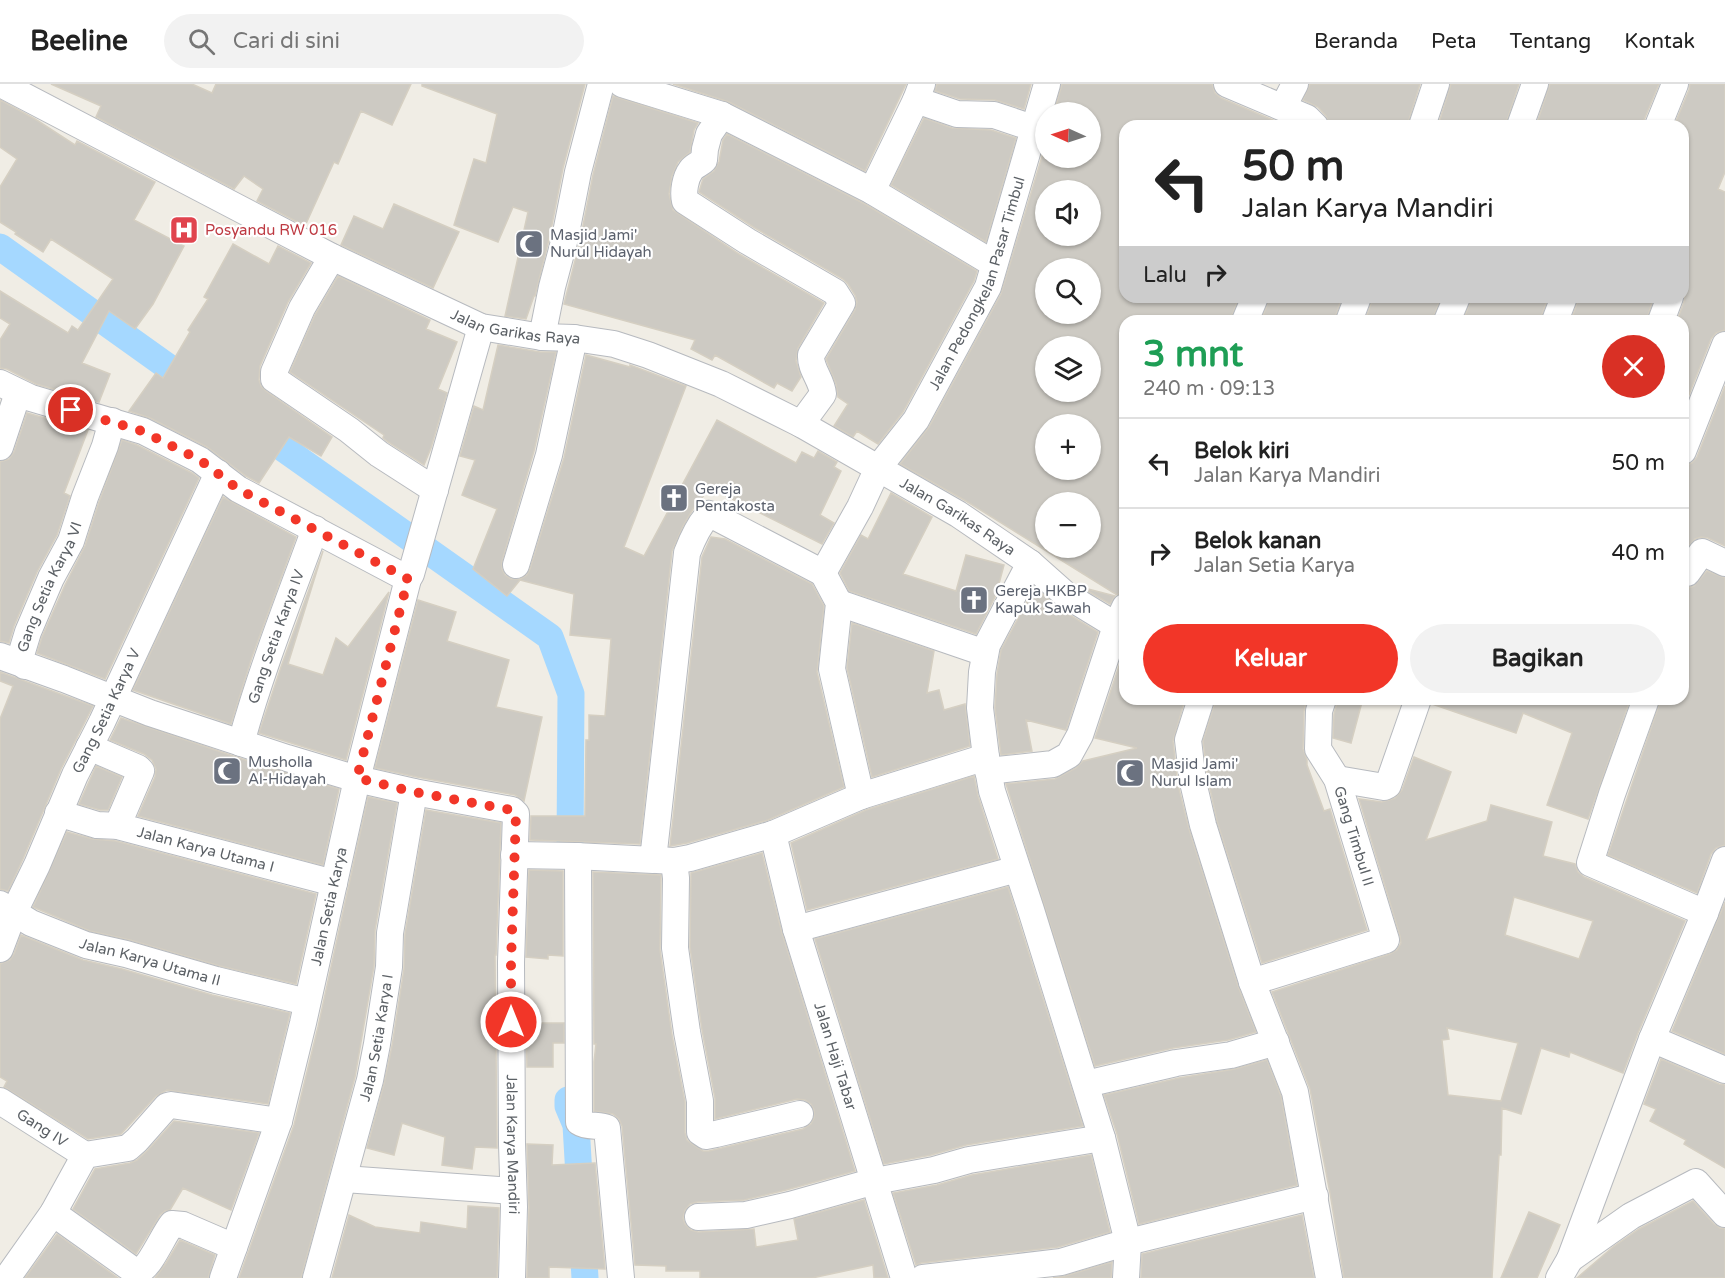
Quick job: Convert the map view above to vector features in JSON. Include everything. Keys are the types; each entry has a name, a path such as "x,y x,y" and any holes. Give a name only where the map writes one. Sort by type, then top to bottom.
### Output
{"street":[{"name":"Jalan Garikas Raya","path":"1,84 250,210 332,257 481,327 542,337 574,338 614,344 721,384 801,424 958,514 1030,563 1066,595 1119,621"},
{"path":"542,337 578,172 601,84"},
{"path":"622,84 722,115 872,191 994,264"},
{"name":"Jalan Pedongkelan Pasar Timbul","path":"823,573 860,507 878,468 916,420 988,287 1047,84"},
{"path":"1227,84 1309,120"},
{"path":"1283,107 1295,84"},
{"path":"1424,120 1436,84"},
{"path":"1522,120 1534,84"},
{"path":"1660,120 1675,84"},
{"path":"872,191 919,92 957,114 994,115 1033,128"},
{"path":"722,115 709,135 704,160 689,174 684,190 685,201 747,241 835,292 842,303 811,355 811,363 824,394 801,424"},
{"path":"332,257 302,308 274,372 274,379 349,430 379,454 435,490"},
{"name":"Jalan Setia Karya","path":"223,1278 279,1121 357,778 422,530 481,327"},
{"path":"516,565 549,455 574,338"},
{"path":"1689,437 1725,345"},
{"path":"0,447 9,388 31,398 142,431 200,460 238,489 410,577"},
{"name":"Gang Setia Karya VI","path":"112,421 71,541 51,578 28,632 21,655 22,662 25,666 112,699 241,743"},
{"name":"Gang Setia Karya V","path":"0,950 7,908 37,865 58,813 218,473"},
{"path":"800,1114 706,1136 700,1132 700,1101 675,948 676,878 664,860 687,553 708,514 823,573 839,603 832,669 861,796"},
{"name":"Gang Setia Karya IV","path":"241,743 269,652 315,529"},
{"path":"1689,570 1702,552 1725,563"},
{"path":"1030,563 985,653 980,708 987,764 992,791 1102,1138 1128,1242 1126,1278"},
{"path":"839,603 985,653"},
{"path":"514,855 664,860 690,858 773,834 861,796 987,764 1053,764 1070,755 1080,735 1119,630"},
{"path":"0,656 25,666"},
{"path":"1200,705 1188,740 1193,782 1203,825 1252,982 1295,1092 1329,1278"},
{"name":"Gang Timbul II","path":"1252,982 1386,940 1336,779 1318,749 1321,705"},
{"path":"1336,779 1384,787 1388,785 1416,705"},
{"path":"1644,705 1590,863 1705,913"},
{"name":"Jalan Karya Mandiri","path":"241,743 357,778 414,792 512,810 516,814 511,962 512,1278"},
{"name":"Jalan Karya Utama I","path":"89,747 141,770 119,822 120,826 334,883"},
{"name":"Jalan Setia Karya I","path":"316,1278 378,1044 389,967 390,933 414,792"},
{"path":"58,813 97,825 120,826"},
{"name":"Jalan Haji Tabar","path":"773,834 796,929 904,1278"},
{"path":"576,856 579,1122 586,1126 607,1128 621,1278"},
{"path":"1565,1269 1652,1040 1725,860"},
{"path":"796,929 1017,869"},
{"name":"Jalan Karya Utama II","path":"7,908 31,923 86,945 307,1002"},
{"path":"1652,1040 1725,1070"},
{"path":"1086,1084 1176,1063 1231,1054 1276,1042"},
{"name":"Gang IV","path":"0,1101 85,1155"},
{"path":"7,1278 53,1213 85,1155 128,1148 165,1107 171,1105 279,1121"},
{"path":"698,1217 746,1215 875,1181 934,1170 969,1160 1102,1138"},
{"path":"344,1179 513,1191"},
{"path":"1565,1269 1631,1216 1696,1182 1725,1214"},
{"path":"923,1278 1061,1262 1128,1242 1315,1196"},
{"path":"53,1213 136,1274 148,1263 172,1224 183,1225 234,1247"}],"building":[{"path":"51,84 192,84 212,93 216,84 411,84 392,125 361,111 338,164 334,162 305,226 257,201 263,189 244,176 234,189 96,117 101,106"},
{"path":"422,84 585,84 563,168 535,296 526,319 505,316 528,212 513,207 498,242 454,225 474,159 486,163 497,114 422,86"},
{"path":"673,84 906,84 865,171 729,102"},
{"path":"937,84 1031,84 1024,109 995,100 960,99 935,91"},
{"path":"1062,84 1212,84 1215,93 1221,98 1273,120 1119,120 1119,303 1237,303 1232,315 1119,315 1119,594 1058,558 1101,558 1101,492 1035,492 1035,544 900,464 929,427 1001,294 1039,168 1101,168 1101,102 1057,102"},
{"path":"1310,84 1420,84 1409,120 1328,120 1318,107 1303,100"},
{"path":"1451,84 1519,84 1507,120 1440,120"},
{"path":"1550,84 1659,84 1644,120 1538,120"},
{"path":"1690,84 1725,84 1725,172 1718,189 1725,192 1725,330 1716,333 1711,339 1689,395 1689,315 1679,315 1684,303 1689,303 1689,120 1676,120"},
{"path":"613,96 698,123 694,130 690,152 678,162 672,176 669,194 673,210 739,254 824,303 798,348 796,361 801,377 792,391 777,383 774,388 715,355 712,360 691,349 695,340 564,304"},
{"path":"0,100 75,145 77,141 155,182 134,220 184,246 153,304 135,329 109,311 82,363 110,374 99,402 36,384 7,369 0,368 0,340 10,324 0,318 0,291 68,333 72,326 78,330 113,279 51,239 43,252 0,222 0,187 17,159 0,147"},
{"path":"924,118 952,128 991,130 1016,138 986,242 891,185"},
{"path":"727,134 865,204 977,271 974,281 903,412 878,444 857,431 853,437 834,426 848,404 838,397 836,384 826,359 855,310 857,302 848,284 699,192 703,179 714,171 719,162 723,140"},
{"path":"394,204 459,232 433,288 341,245 354,216 383,229"},
{"path":"233,244 269,264 278,246 311,263 288,302 260,366 259,380 266,391 332,437 321,456 289,437 259,483 207,447 150,418 129,411 156,373 163,378 190,332 188,330 208,299 204,297"},
{"path":"338,276 430,320 426,329 457,342 438,389 447,393 424,465 388,442 383,438 384,435 290,372 315,315"},
{"path":"1268,303 1340,303 1336,315 1263,315"},
{"path":"1371,303 1439,303 1434,315 1367,315"},
{"path":"1470,303 1546,303 1542,315 1465,315"},
{"path":"1577,303 1652,303 1648,315 1573,315"},
{"path":"498,345 540,352 556,352 534,451 502,561 505,575 511,579 520,579 527,575 530,569 564,458 586,355 630,367 630,365 686,386 624,547 644,556 717,420 796,463 802,452 814,458 818,451 837,462 834,467 841,471 820,515 834,523 822,544 708,487 683,526 672,551 640,844 530,840 531,816 585,816 586,740 589,740 589,715 605,716 611,639 570,635 574,594 520,580 507,596 473,569 497,509 462,495 475,460 460,456 474,406 483,410"},
{"path":"1725,386 1725,546 1701,537 1695,539 1689,546 1689,464 1697,457"},
{"path":"27,413 88,430 64,493 70,496 57,535 37,572 9,643 0,641 0,462 9,459 14,452"},
{"path":"122,440 137,445 199,478 105,679 37,653 65,585 85,546"},
{"path":"891,493 932,517 903,574 956,591 966,555 1004,565 996,595 976,634 849,591 840,573 861,535 868,539"},
{"path":"223,497 296,537 252,657 231,724 133,690"},
{"path":"711,537 725,539 812,584 824,606 817,672 844,787 768,820 670,846 702,557"},
{"path":"323,551 288,664 323,675 336,638 348,647 389,592 346,760 259,733"},
{"path":"1707,571 1725,578 1725,845 1716,848 1711,854 1697,893 1608,855 1659,705 1689,705 1689,588 1694,586"},
{"path":"1035,587 1058,608 1098,632 1066,730 1026,720 1032,751 1001,755 995,708 1001,650"},
{"path":"1081,587 1088,589 1115,596 1110,604"},
{"path":"418,600 456,612 447,641 509,660 496,707 542,717 524,801 515,795 375,768"},
{"path":"852,623 934,651 927,693 939,690 944,710 965,704 970,746 872,777 847,668"},
{"path":"1119,666 1119,705 1183,705 1173,741 1178,785 1189,829 1238,986 1256,1032 1228,1040 1173,1048 1095,1066 1006,784 1055,779 1076,768 1083,761 1137,748 1095,738"},
{"path":"0,672 93,706 61,769 8,891 0,889 0,719 13,686 0,681"},
{"path":"1214,705 1306,705 1303,749 1307,765 1324,811 1330,809 1367,930 1262,963 1217,821 1203,741"},
{"path":"1336,705 1361,705 1351,743 1333,738"},
{"path":"1435,705 1628,705 1588,819 1547,805 1572,733 1523,713 1516,733"},
{"path":"121,718 339,789 323,865 138,816 155,777 156,769 152,760 144,754 110,740"},
{"path":"1414,757 1451,772 1426,840 1487,821 1491,805 1552,822 1543,856 1575,864 1578,872 1584,877 1685,921 1623,1073 1570,1052 1569,1057 1541,1048 1521,1114 1502,1108 1492,1278 1344,1278 1310,1089 1272,992 1397,950 1401,943 1400,936 1359,799 1382,802 1395,798 1402,790","holes":["1514,897 1593,921 1579,959 1505,935","1447,1028 1518,1043 1501,1101 1448,1095 1442,1040 1449,1039"]},
{"path":"96,766 122,777 108,810 79,804"},
{"path":"974,776 998,859 807,910 791,843 866,810"},
{"path":"368,797 397,803 375,930 374,966 355,1077 301,1278 239,1278 294,1125 318,1027"},
{"path":"426,810 501,823 495,955 497,1148 475,1147 472,1169 442,1165 445,1137 402,1123 394,1155 367,1148 392,1046 404,969 405,934"},
{"path":"67,832 93,839 116,841 316,894 296,984 90,931 33,907"},
{"path":"762,853 782,933 855,1171 744,1200 697,1202 690,1204 683,1218 691,1230 698,1232 754,1229 756,1247 798,1240 794,1219 864,1200 888,1278 874,1278 873,1265 812,1278 700,1278 700,1271 666,1271 666,1266 635,1265 622,1126 613,1114 594,1111 596,1044 594,1044 593,872 661,875 660,950 672,1035 685,1102 685,1133 687,1140 692,1144 703,1151 709,1151 803,1129 811,1124 814,1118 811,1104 797,1099 715,1119 715,1098 690,947 691,873"},
{"path":"529,870 563,871 563,956 548,955 548,959 526,957"},
{"path":"1008,887 1083,1126 966,1145 931,1155 884,1164 815,939"},
{"path":"1725,902 1725,1054 1672,1031"},
{"path":"21,935 83,960 212,995 290,1013 268,1104 167,1090 156,1096 121,1134 88,1139 4,1087 7,1081 0,1077 0,964 10,960"},
{"path":"526,1023 564,1023 564,1043 553,1043 553,1067 527,1067"},
{"path":"1661,1059 1725,1085 1725,1168 1684,1144 1686,1140 1650,1121 1656,1109 1644,1104"},
{"path":"1267,1060 1281,1096 1297,1185 1139,1224 1117,1134 1104,1095 1179,1078 1235,1069"},
{"path":"174,1121 259,1133 231,1210 183,1188 170,1210 160,1215 136,1254 73,1209 95,1169 137,1160"},
{"path":"527,1144 553,1145 552,1165 595,1163 605,1269 549,1267 549,1278 527,1278 529,1207"},
{"path":"1091,1155 1110,1232 1058,1247 916,1265 893,1193 937,1185 972,1175"},
{"path":"1693,1201 1714,1224 1725,1229 1725,1278 1577,1278 1613,1247 1639,1229"},
{"path":"468,1206 499,1208 497,1278 332,1278 349,1215 375,1227 420,1233 421,1222 467,1229"},
{"path":"1529,1212 1560,1225 1537,1278 1501,1278"},
{"path":"1302,1215 1314,1278 1141,1278 1142,1254"},
{"path":"57,1234 118,1278 25,1278"},
{"path":"180,1240 215,1255 208,1278 155,1278"},
{"path":"1112,1262 1111,1278 1053,1278 1065,1276"}],"waterway":[{"path":"0,247 199,389"},
{"path":"253,427 550,637 571,694 570,851"},
{"path":"568,1100 568,1106 576,1125 585,1278"}],"place":[{"name":"Posyandu RW 016","path":"184,230"},
{"name":"Masjid Jami' Nurul Hidayah","path":"529,244"},
{"name":"Gereja Pentakosta","path":"674,498"},
{"name":"Gereja HKBP Kapuk Sawah","path":"974,600"},
{"name":"Musholla Al-Hidayah","path":"227,771"},
{"name":"Masjid Jami' Nurul Islam","path":"1130,773"}],"route":[{"path":"71,410 142,431 200,460 238,489 408,579 357,778 414,792 512,810 516,814 511,1022"}]}
